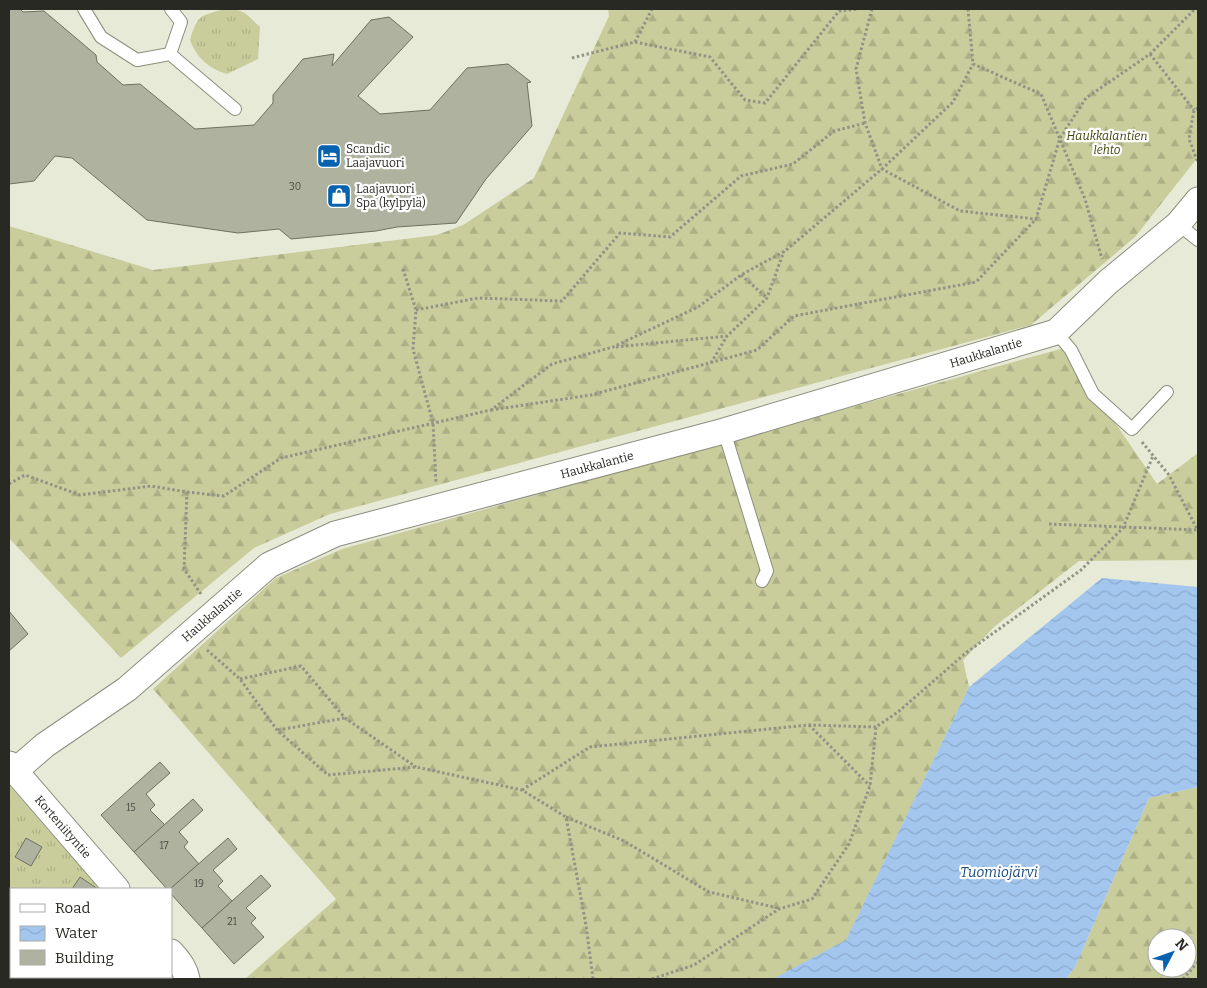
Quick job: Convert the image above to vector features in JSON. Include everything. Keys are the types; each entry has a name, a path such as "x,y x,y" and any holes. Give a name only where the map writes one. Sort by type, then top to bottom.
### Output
{"street":[{"name":"Haukkalantie","path":"12,768 127,689 269,565 335,534 724,431 1056,332 1108,282 1178,224 1198,200"},
{"name":"Korteniityntie","path":"12,768 116,888"},
{"path":"172,953 178,959 186,974 186,979"}],"lane":[{"path":"84,9 101,37 137,60 170,54"},
{"path":"170,54 181,22 171,9"},
{"path":"170,54 235,109"},
{"path":"1178,224 1198,240"},
{"path":"1056,332 1071,350 1093,394 1132,430 1167,392"},
{"path":"724,431 768,571 762,581"}],"path":[{"path":"634,42 651,9"},
{"path":"572,58 634,42 710,57 745,100 765,103 839,11 858,9"},
{"path":"872,9 856,69 865,123 882,169 960,211 1036,219"},
{"path":"614,347 698,307 741,275 784,250 882,169 953,102 973,64 968,9"},
{"path":"9,484 25,475 80,495 151,486 224,496 281,458 491,410 591,395 757,350 794,316 976,282 1036,219 1060,138 1086,98 1150,54 1195,9"},
{"path":"1150,54 1194,110 1189,139 1198,163"},
{"path":"973,64 1041,94 1085,200 1108,282"},
{"path":"1194,110 1198,108"},
{"path":"416,310 478,298 562,301 620,233 670,237 741,176 793,164 834,130 865,123"},
{"path":"711,363 727,336 767,298 784,250"},
{"path":"403,269 416,310 412,349 433,423 436,507"},
{"path":"741,275 767,298"},
{"path":"491,410 552,364 614,347 727,336"},
{"path":"1132,430 1168,475 1198,530"},
{"path":"522,790 590,747 809,725 876,727 898,712 967,652 1081,570 1123,528 1153,456"},
{"path":"187,492 184,569 214,613"},
{"path":"1049,524 1198,530"},
{"path":"189,635 240,679 277,730 328,775 416,767 522,790 566,817 624,841 709,892 779,909"},
{"path":"240,679 301,666 346,718 416,767"},
{"path":"277,730 346,718"},
{"path":"809,725 870,786"},
{"path":"652,979 694,965 779,909 812,899 849,844 870,786 876,727"},
{"path":"566,817 586,925 593,979"},
{"path":"1183,979 1198,962"}],"green space":[{"path":"225,9 241,11 260,27 258,59 227,74 214,69 204,62 190,40 195,25 201,17"},
{"name":"Haukkalantien lehto","path":"608,9 1198,9 1198,157 1135,237 1031,325 330,514 254,548 121,658 9,538 9,226 153,270 437,235 463,225 534,178 609,16"},
{"path":"1064,348 1157,484 1198,453 1198,560 1079,561 994,627 963,660 969,687 846,941 773,979 245,979 336,899 153,689 276,578 342,549"},
{"path":"9,785 99,888 10,888 10,978 164,979 9,979"},
{"path":"1198,787 1198,979 1066,979 1075,967 1149,798"}],"water":[{"name":"Tuomiojärvi","path":"1102,578 1198,587 1198,787 1149,798 1075,967 1066,979 773,979 846,940 969,687"}],"building":[{"path":"9,9 20,9 23,12 44,11 96,55 97,62 123,85 140,84 195,129 254,125 273,103 273,95 303,59 334,54 332,66 371,20 389,17 413,37 358,96 380,114 430,110 467,68 508,64 531,82 527,83 532,126 486,179 456,223 397,227 376,231 291,239 279,229 238,233 147,220 72,158 55,156 34,181 9,184"},
{"path":"9,611 28,634 9,651"},
{"path":"160,762 170,773 146,794 155,805 150,810 165,825 134,852 101,815"},
{"path":"193,799 203,810 179,832 188,842 184,847 199,864 171,888 166,888 134,852"},
{"path":"26,838 42,847 31,866 15,857"},
{"path":"228,838 237,849 213,870 223,881 218,886 232,901 202,928 172,895 171,888"},
{"path":"261,875 271,886 246,908 256,918 251,923 264,937 234,964 202,928"},
{"path":"80,877 96,888 73,888"}],"place":[{"name":"Scandic Laajavuori","path":"329,156"},
{"name":"Laajavuori Spa (kylpylä)","path":"339,196"}]}
